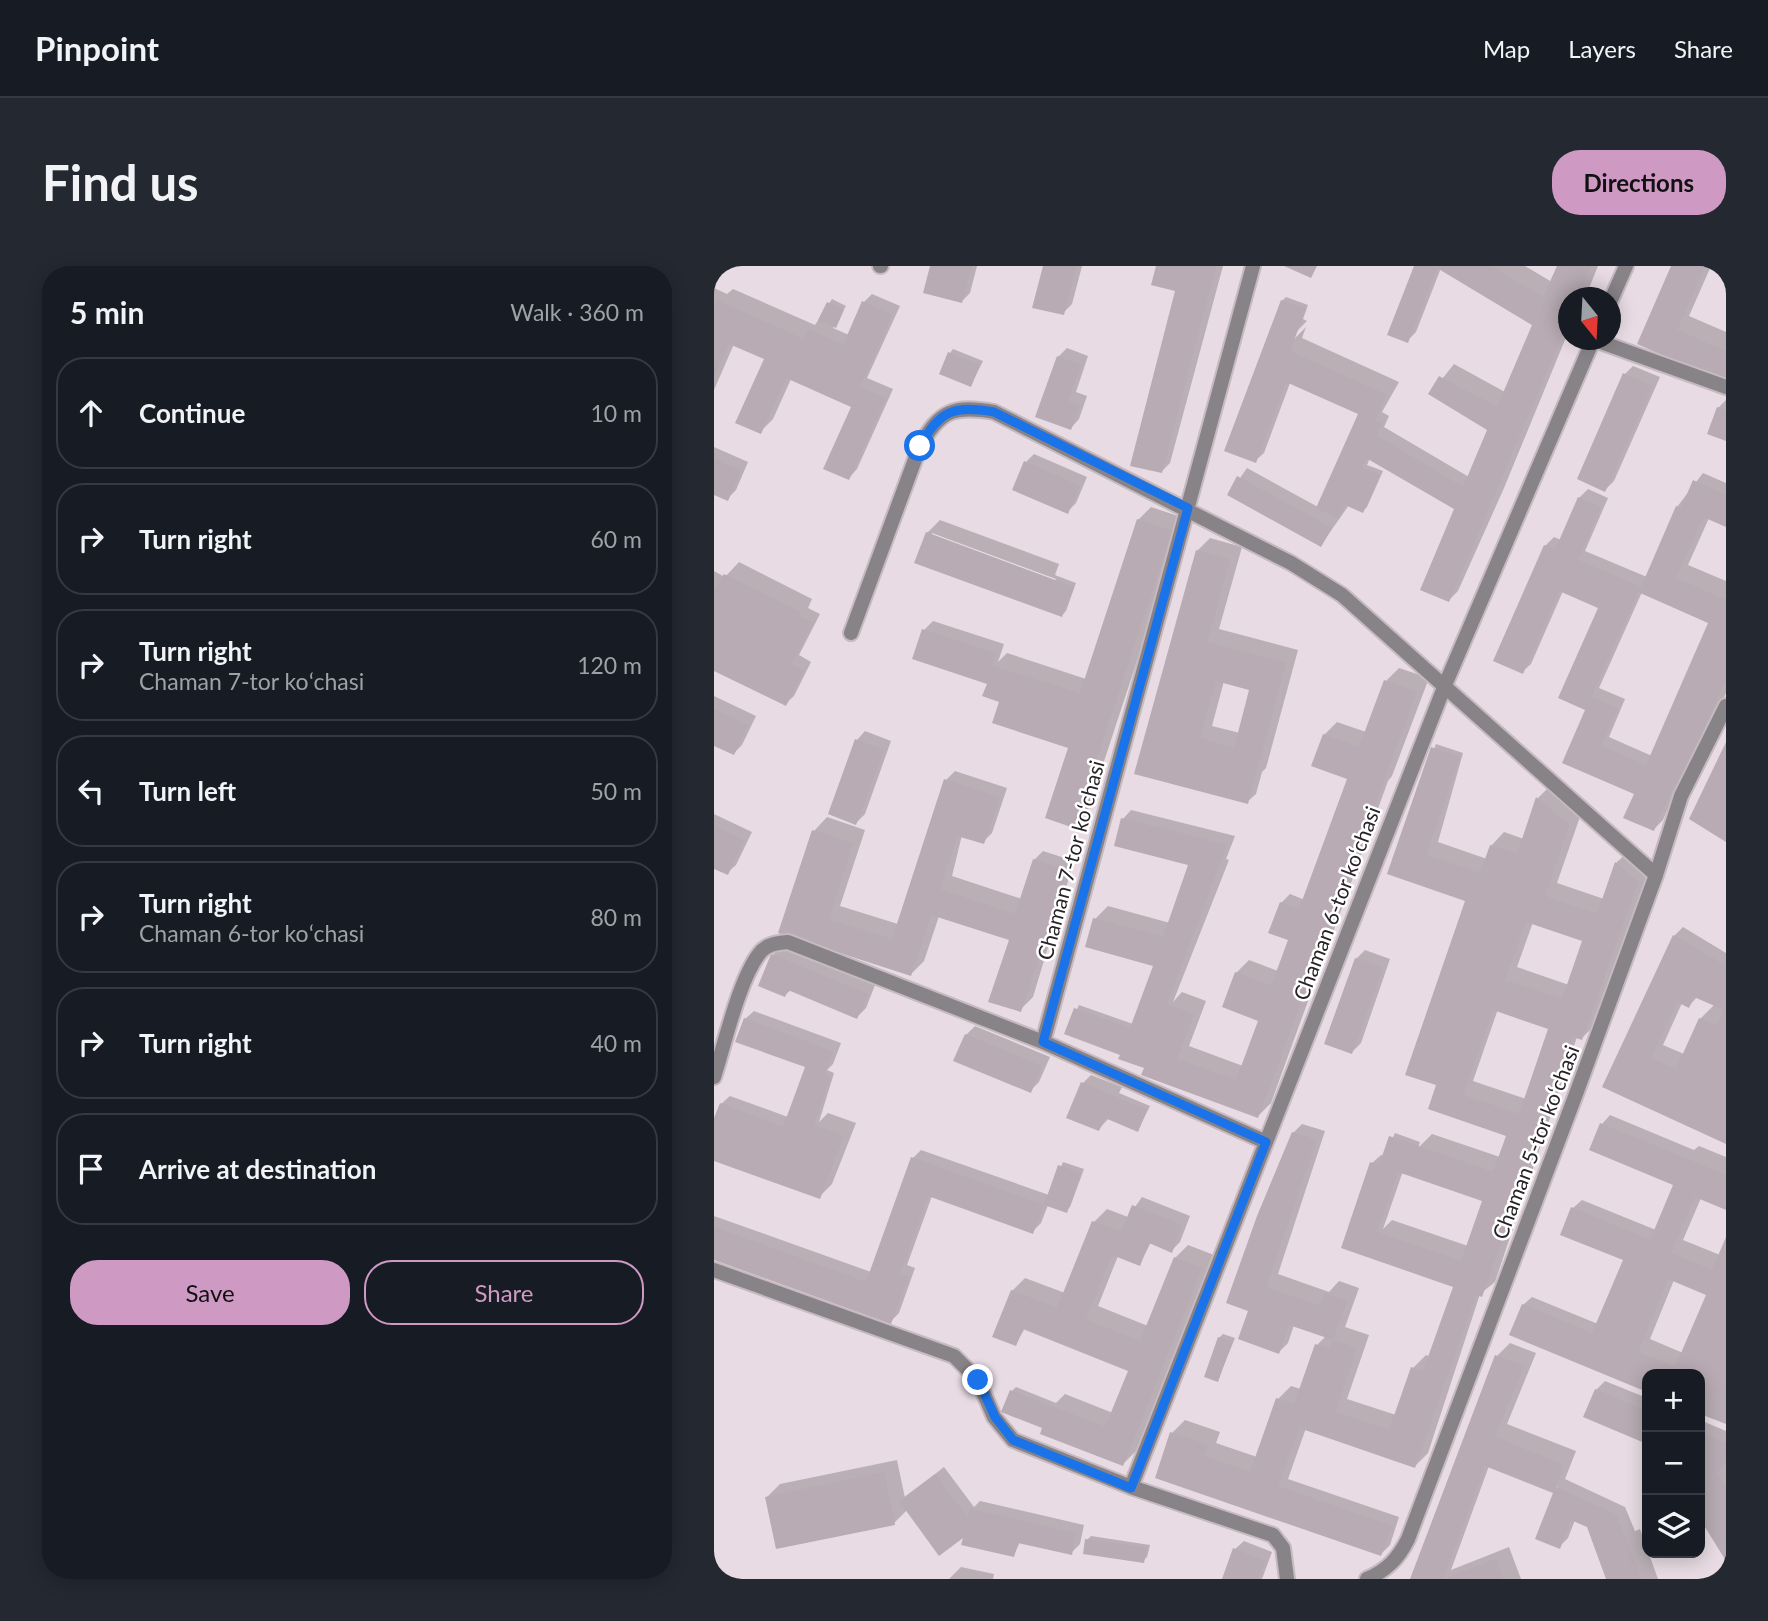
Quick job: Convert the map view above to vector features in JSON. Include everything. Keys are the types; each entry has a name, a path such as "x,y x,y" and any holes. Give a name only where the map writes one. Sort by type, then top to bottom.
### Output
{"street":[{"name":"Chaman 7-tor koʻchasi","path":"1043,1042 1253,266"},
{"path":"1617,287 1626,266"},
{"name":"Chaman 6-tor koʻchasi","path":"1131,1488 1444,685 1590,350"},
{"path":"1621,350 1726,387"},
{"path":"851,633 920,446 933,423 949,412 967,407 994,412 1188,508 1291,563 1342,595 1656,875"},
{"name":"Chaman 5-tor koʻchasi","path":"1367,1579 1384,1571 1399,1556 1408,1539 1656,875 1681,796 1726,706"},
{"path":"714,1077 748,972 760,951 775,943 788,943 1043,1042 1266,1142"},
{"path":"714,1270 954,1356 978,1380 995,1417 1013,1440 1131,1488 1273,1535 1283,1548 1287,1579"}],"building":[{"path":"930,266 972,266 962,303 923,293"},
{"path":"1043,266 1076,266 1064,315 1032,308"},
{"path":"1156,266 1216,266 1162,473 1130,466 1175,291 1151,285"},
{"path":"1284,266 1317,266 1311,278"},
{"path":"1414,266 1491,266 1543,297 1557,266 1591,266 1582,287 1558,287 1558,346 1449,602 1420,590 1454,509 1366,458 1362,468 1380,475 1363,513 1345,505 1339,519 1316,508 1358,414 1286,382 1256,463 1224,451 1281,300 1306,309 1290,351 1387,395 1375,421 1382,424 1377,436 1463,487 1487,430 1428,394 1439,376 1497,407 1532,325 1437,268 1408,343 1387,335"},
{"path":"1671,266 1705,266 1677,330 1726,351 1726,383 1637,344"},
{"path":"718,301 804,339 808,329 843,345 862,301 892,315 860,387 886,398 849,480 823,469 851,407 786,378 761,434 735,423 764,359 729,344 714,377 714,307"},
{"path":"827,302 844,310 836,328 818,320"},
{"path":"948,352 980,365 971,387 939,374"},
{"path":"1057,356 1081,365 1068,401 1080,405 1071,430 1035,417"},
{"path":"1623,373 1652,386 1605,492 1577,479"},
{"path":"1717,407 1726,410 1726,441 1707,434"},
{"path":"714,459 741,471 728,501 714,495"},
{"path":"1024,461 1080,486 1068,514 1012,490"},
{"path":"1237,476 1332,528 1321,547 1227,495"},
{"path":"1693,480 1726,495 1726,527 1703,517 1676,578 1726,600 1726,679 1677,791 1672,789 1654,831 1623,818 1634,794 1562,763 1585,710 1558,698 1598,608 1559,591 1523,674 1493,661 1544,545 1555,550 1578,497 1601,507 1578,560 1641,587 1676,506 1681,508","holes":["1638,592 1708,623 1646,765 1601,746 1618,708 1591,697"]},
{"path":"1137,519 1172,531 1074,828 1045,818 1068,748 992,723 999,702 982,696 987,684 912,659 922,629 996,653 992,666 1080,693"},
{"path":"926,532 1074,587 1062,617 914,563"},
{"path":"1196,550 1230,560 1207,642 1286,663 1248,804 1134,774","holes":["1216,681 1249,690 1234,748 1200,738"]},
{"path":"724,574 801,612 799,616 813,623 791,664 804,671 786,706 714,671 714,591"},
{"path":"1384,680 1417,692 1258,1118 1141,1075 1144,1068 1118,1059 1120,1055 1064,1034 1074,1008 1130,1028 1153,966 1085,947 1093,918 1163,937 1188,865 1114,846 1121,818 1227,845 1167,1004 1194,1014 1177,1059 1236,1080 1258,1021 1222,1007 1235,972 1271,986 1288,940 1268,933 1280,902 1299,909 1347,779 1311,766 1323,734 1359,747"},
{"path":"714,709 748,725 734,755 714,746"},
{"path":"855,739 884,750 856,825 828,814"},
{"path":"1726,742 1725,811 1726,842 1689,819"},
{"path":"1431,747 1460,757 1426,855 1480,873 1490,845 1517,854 1536,797 1569,825 1545,896 1597,914 1615,862 1638,882 1582,1040 1573,1037 1482,1297 1476,1295 1415,1468 1299,1428 1278,1486 1392,1526 1381,1556 1155,1478 1170,1432 1208,1445 1204,1456 1250,1472 1276,1398 1294,1404 1315,1344 1330,1349 1333,1340 1357,1348 1335,1412 1389,1430 1411,1367 1423,1371 1453,1287 1341,1248 1370,1162 1379,1165 1389,1136 1493,1172 1506,1136 1428,1109 1436,1085 1405,1075 1465,901 1387,874","holes":["1526,922 1582,941 1562,999 1505,980","1493,1010 1548,1029 1519,1114 1463,1095","1398,1172 1482,1201 1461,1261 1377,1232"]},
{"path":"944,779 1000,797 984,844 957,836 940,889 1015,914 1033,859 1067,870 1021,1012 988,1002 1009,940 931,915 911,976 778,933 812,830 853,843 829,919 892,939"},
{"path":"714,826 744,840 728,875 714,869"},
{"path":"1673,935 1726,966 1726,1144 1602,1087","holes":["1694,997 1724,1010 1717,1026 1699,1018 1676,1069 1651,1058 1677,1002 1689,1008"]},
{"path":"771,954 868,994 857,1019 788,990 785,997 758,986"},
{"path":"1355,958 1383,967 1352,1054 1324,1044"},
{"path":"744,1018 833,1051 825,1074 831,1077 814,1125 844,1136 820,1199 714,1161 714,1118 720,1103 783,1127 805,1067 735,1042"},
{"path":"965,1034 1042,1066 1031,1093 953,1061"},
{"path":"1081,1082 1147,1110 1138,1132 1105,1118 1099,1131 1066,1118"},
{"path":"1600,1123 1726,1175 1726,1210 1695,1197 1671,1253 1712,1270 1726,1237 1726,1424 1705,1416 1705,1369 1642,1369 1642,1390 1509,1335 1522,1304 1592,1333 1623,1260 1560,1235 1571,1207 1650,1240 1673,1185 1589,1150","holes":["1668,1279 1706,1295 1675,1367 1638,1352"]},
{"path":"1292,1132 1317,1140 1266,1287 1320,1306 1325,1293 1347,1301 1333,1340 1289,1325 1279,1354 1238,1339 1248,1311 1226,1303 1257,1216"},
{"path":"911,1157 1044,1205 1033,1234 928,1196 900,1274 908,1277 891,1324 714,1260 714,1227 866,1282"},
{"path":"1058,1165 1081,1173 1067,1213 1044,1205"},
{"path":"1132,1205 1182,1225 1172,1253 1149,1243 1140,1266 1112,1255 1086,1320 1140,1341 1174,1257 1202,1268 1123,1466 1040,1434 1042,1428 1001,1412 1010,1390 1105,1427 1128,1371 1023,1329 1016,1346 992,1337 1011,1290 1057,1308 1092,1221 1121,1232"},
{"path":"1218,1337 1232,1342 1218,1382 1204,1377"},
{"path":"1495,1355 1524,1366 1495,1437 1564,1465 1556,1487 1617,1515 1641,1579 1606,1579 1587,1527 1571,1520 1560,1549 1535,1539 1553,1493 1485,1466 1443,1579 1410,1579"},
{"path":"1595,1389 1642,1409 1642,1442 1583,1417"},
{"path":"1705,1434 1726,1443 1726,1462 1717,1472 1726,1487 1726,1561 1705,1527"},
{"path":"884,1472 895,1525 776,1549 765,1497"},
{"path":"935,1474 968,1518 970,1509 1076,1533 1072,1555 1018,1543 1014,1557 961,1545 963,1538 939,1556 899,1501"},
{"path":"1085,1539 1147,1548 1144,1563 1083,1554"},
{"path":"1233,1548 1265,1561 1258,1579 1222,1579"},
{"path":"1496,1559 1503,1579 1445,1579"}],"route":[{"path":"920,446 933,423 949,412 967,407 994,412 1188,508 1043,1042 1266,1142 1131,1488 1013,1440 995,1417 978,1380"}]}
